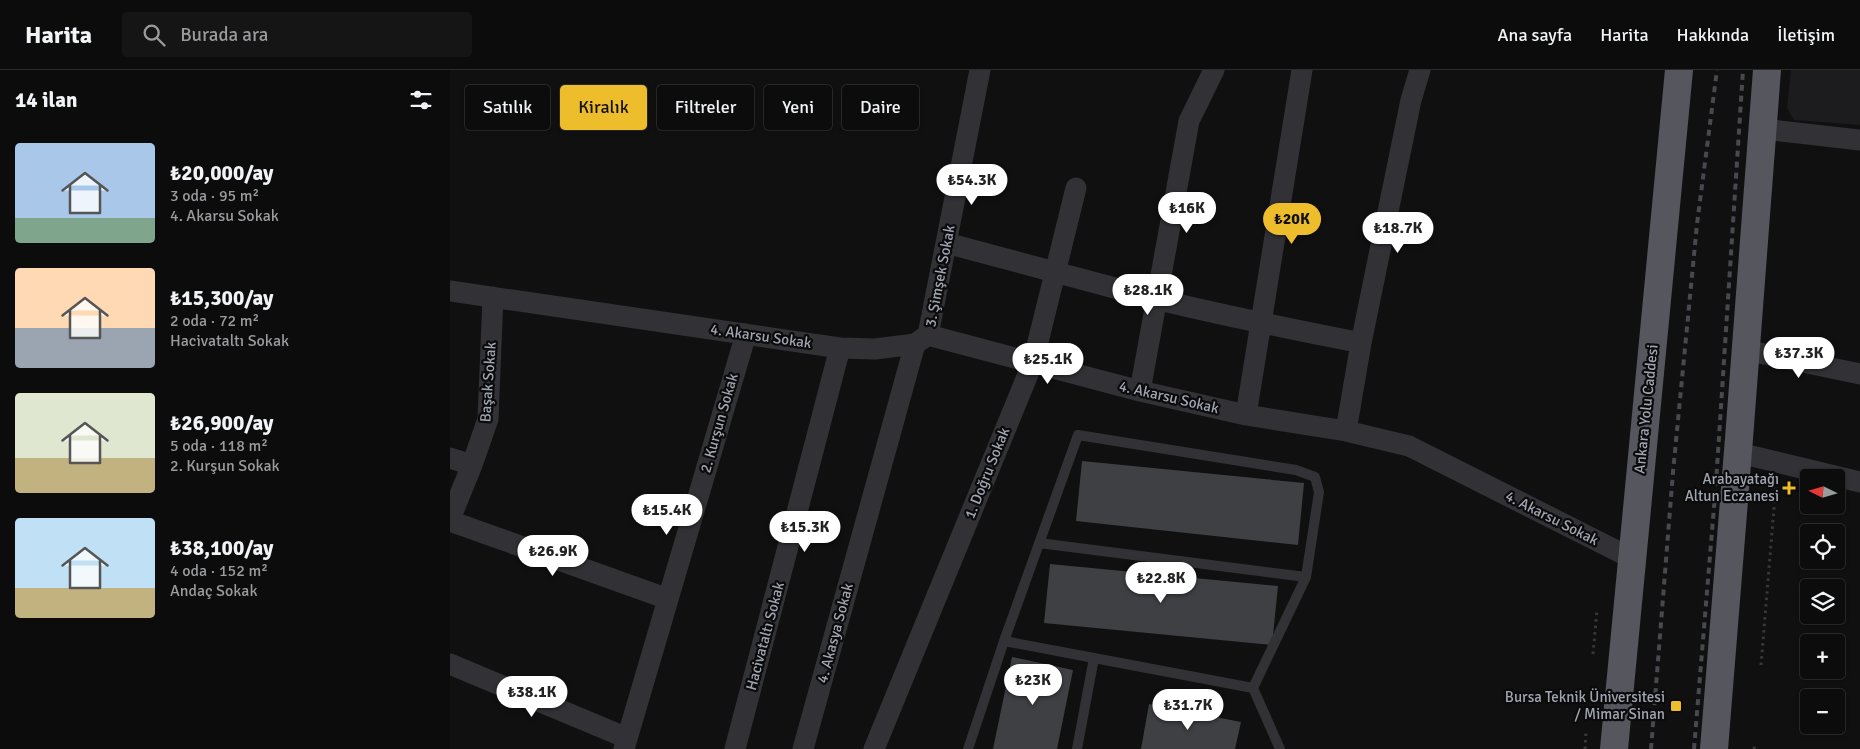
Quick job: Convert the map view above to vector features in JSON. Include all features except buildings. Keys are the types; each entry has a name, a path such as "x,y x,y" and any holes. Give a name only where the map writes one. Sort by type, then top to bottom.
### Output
{"highway":[{"name":"Ankara Yolu Caddesi","path":"1614,749 1679,70"},
{"path":"1714,749 1739,453 1745,350 1767,70"}],"street":[{"name":"3. Şimşek Sokak","path":"922,340 946,243 980,70"},
{"path":"1140,391 1189,121 1214,70"},
{"path":"1246,414 1302,70"},
{"path":"1346,430 1361,343 1411,100 1420,70"},
{"path":"1763,129 1860,140"},
{"name":"1. Doğru Sokak","path":"874,749 1033,362 1076,188"},
{"path":"946,243 1157,299 1260,323 1361,343"},
{"name":"4. Akarsu Sokak","path":"450,291 840,348 876,350 922,340 1033,362 1140,391 1246,414 1346,430 1409,446 1631,558"},
{"name":"Başak Sokak","path":"450,520 488,419 493,297"},
{"name":"2. Kurşun Sokak","path":"626,744 746,334"},
{"name":"4. Akasya Sokak","path":"803,749 922,340"},
{"name":"Hacivataltı Sokak","path":"736,749 840,348"},
{"path":"1745,350 1860,374"},
{"path":"1739,453 1860,482"},
{"path":"450,458 472,464"},
{"path":"450,520 668,599"},
{"path":"450,664 626,744"}],"lane":[{"path":"968,749 1004,640 1078,435 1296,470 1315,476 1319,492 1306,577 1253,688 1280,749"},
{"path":"1039,543 1306,577"},
{"path":"1004,640 1253,688"},
{"path":"1077,749 1094,658"}],"path":[{"path":"1761,665 1777,462"},
{"path":"1593,654 1597,610"},
{"path":"1584,749 1586,731"}],"shaded area":[{"path":"1791,70 1860,70 1860,125 1794,120 1787,108"}],"railway":[{"path":"1651,749 1673,472 1697,224 1717,70"},
{"path":"1694,749 1716,483 1743,70"}],"place":[{"name":"Arabayatağı Altun Eczanesi","path":"1789,488"},
{"name":"Bursa Teknik Üniversitesi / Mimar Sinan","path":"1676,706"}]}
